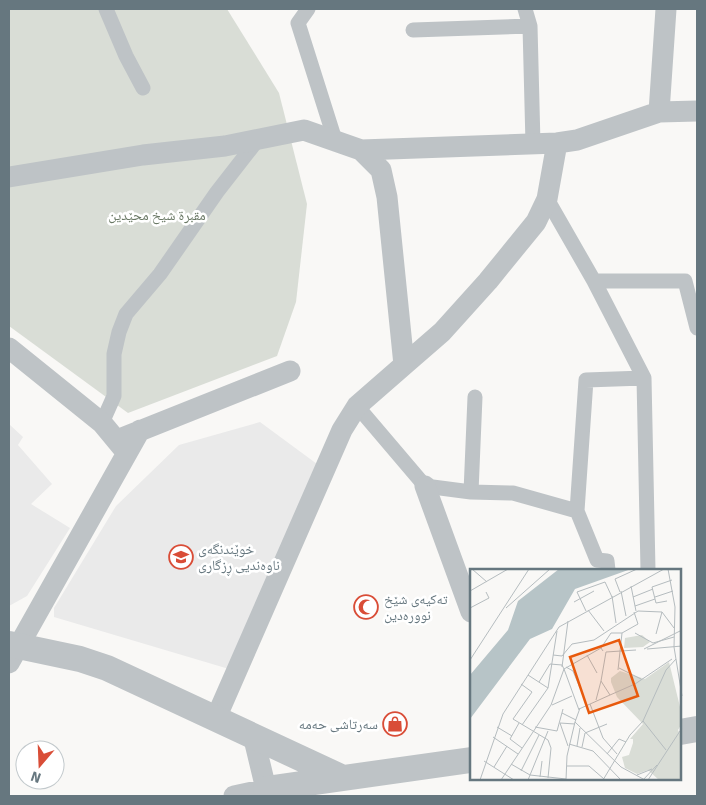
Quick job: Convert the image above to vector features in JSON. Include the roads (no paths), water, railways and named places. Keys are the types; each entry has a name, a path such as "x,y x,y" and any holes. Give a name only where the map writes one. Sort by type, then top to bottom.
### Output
{"street":[{"path":"106,9 126,56 143,88"},
{"path":"308,9 296,16 335,140"},
{"path":"524,9 530,26 533,144"},
{"path":"660,112 666,9"},
{"path":"413,30 530,26"},
{"path":"9,177 143,155 225,146 304,130 362,150 557,143 577,140 660,112 697,111"},
{"path":"102,423 114,396 114,354 118,332 126,314 160,274 218,192 260,138"},
{"path":"216,718 342,430 357,406 442,332 536,222 547,200 557,143"},
{"path":"362,150 381,170 387,197 404,366"},
{"path":"547,200 594,281 644,378 648,569"},
{"path":"594,281 691,280 697,328"},
{"path":"9,348 102,423 122,447"},
{"path":"290,371 140,430 122,447 12,651 80,659 107,668 343,778"},
{"path":"608,569 607,561 596,560 577,511 586,380 644,378"},
{"path":"471,492 475,397"},
{"path":"357,406 425,486 470,609"},
{"path":"425,486 471,492 513,493 577,511"},
{"path":"681,732 697,729"},
{"path":"253,735 266,789"},
{"path":"234,796 266,789 470,760"}],"place":[{"name":"خوێندنگەی ناوەندیی ڕزگاری","path":"181,557"},
{"name":"تەکیەی شێخ نوورەدین","path":"366,607"},
{"name":"سەرتاشی حەمە","path":"395,724"}],"park label":[{"name":"مقبرة شيخ محێدین","path":"157,215"}]}
